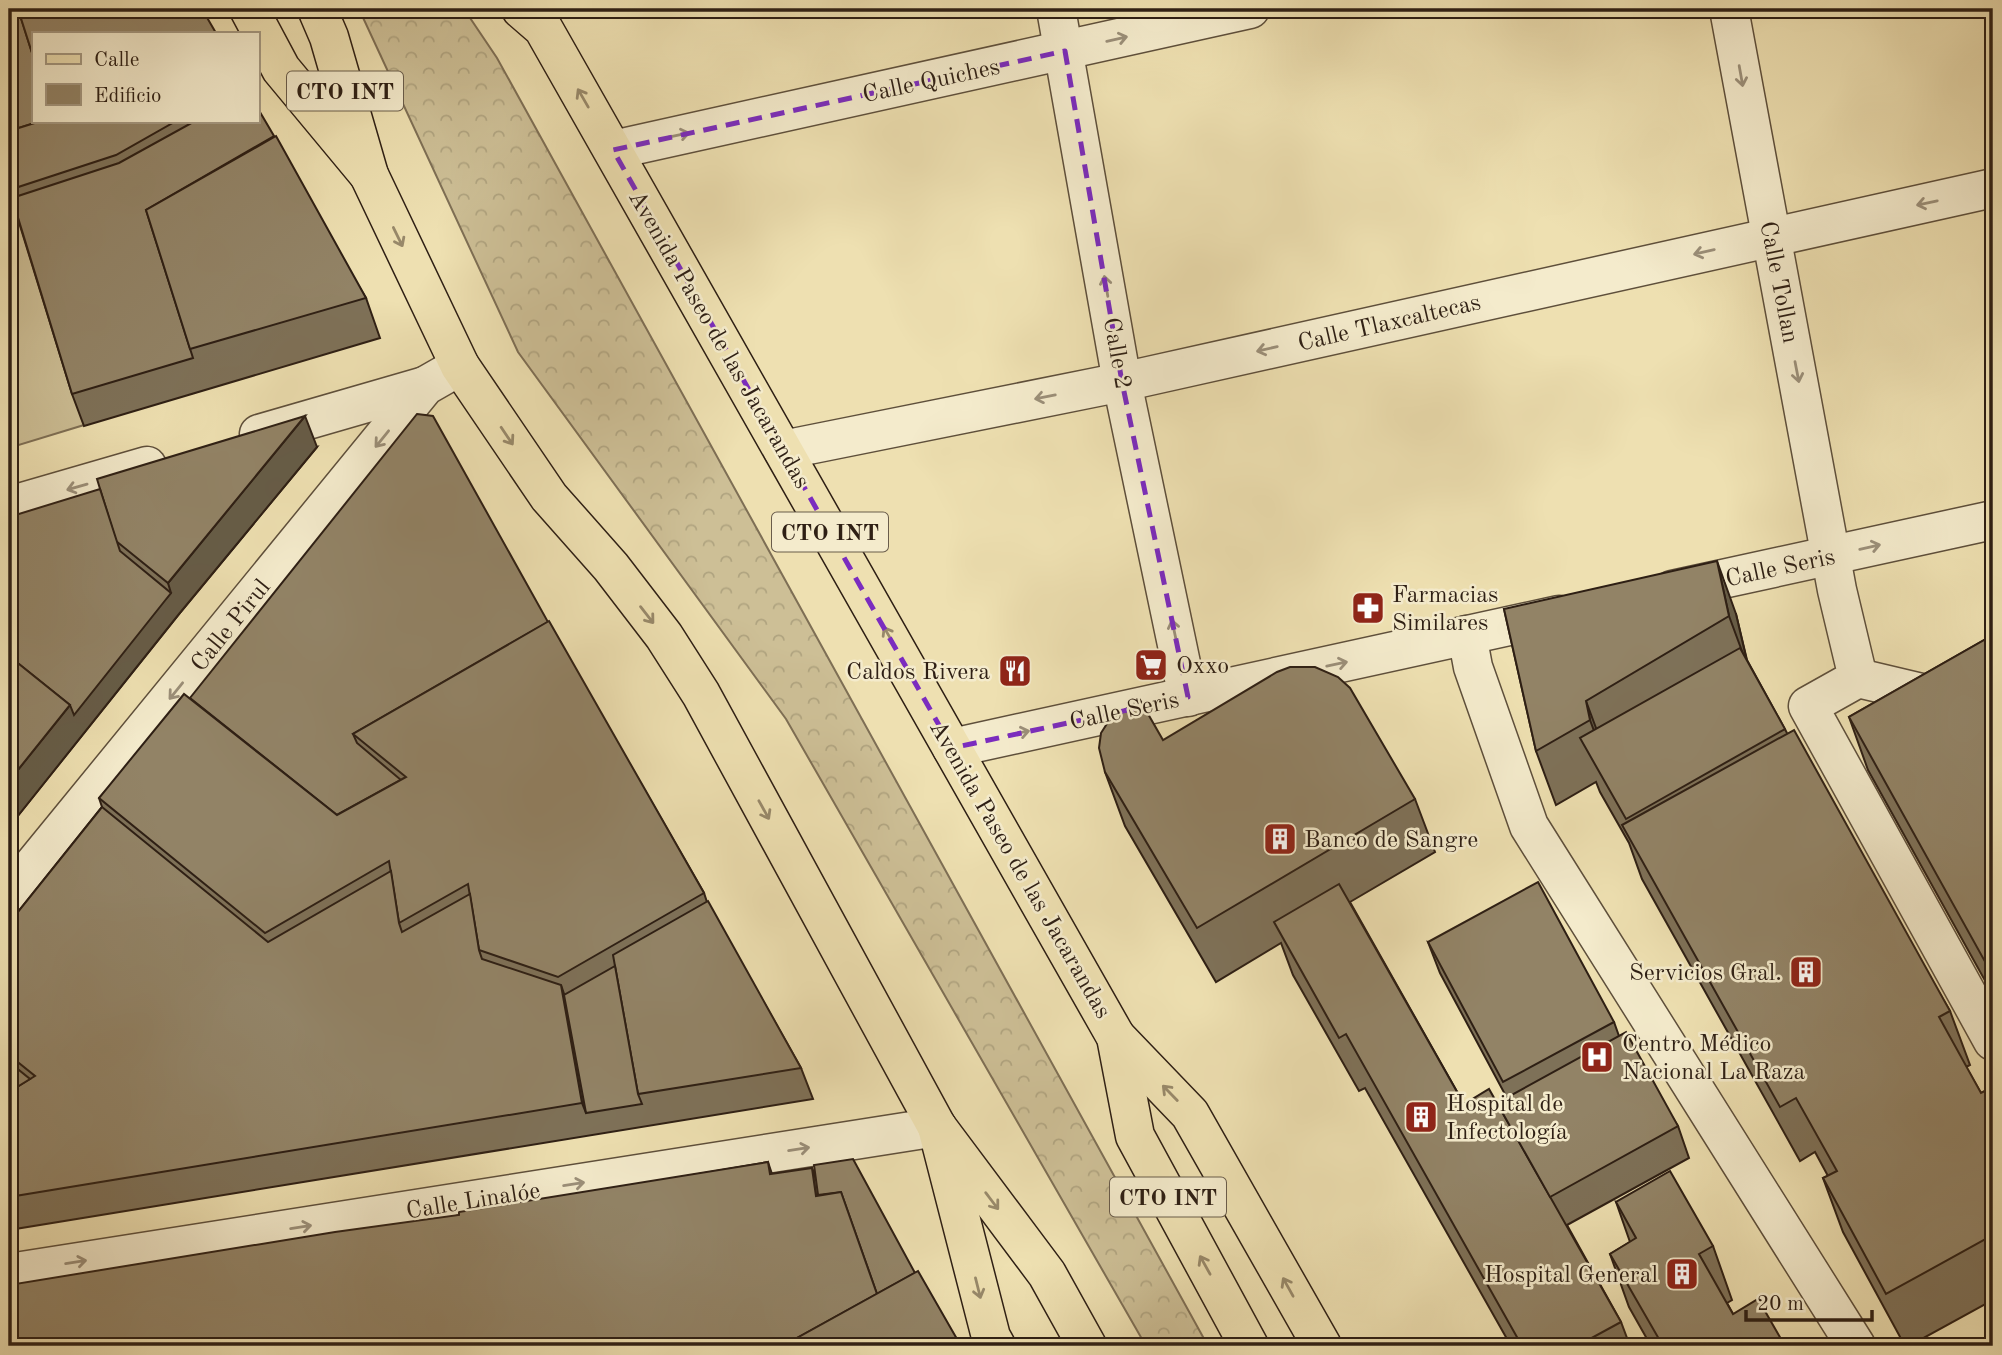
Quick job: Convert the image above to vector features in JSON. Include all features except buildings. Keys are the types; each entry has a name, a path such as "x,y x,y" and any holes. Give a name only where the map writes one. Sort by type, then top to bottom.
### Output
{"main road":[{"name":"CTO INT","path":"248,9 281,69 369,175"},
{"name":"CTO INT","path":"317,9 329,37 369,175 460,366 549,497 619,577 664,636 701,694 937,1127 1047,1274 1087,1346"},
{"name":"Avenida Paseo de las Jacarandas","path":"534,15 1116,1037 1190,1114 1322,1346"},
{"name":"CTO INT","path":"1116,1037 1135,1136 1249,1346"},
{"name":"CTO INT","path":"937,1127 990,1337 996,1346"}],"street":[{"name":"Calle 2","path":"1056,9 1122,382 1188,697"},
{"name":"Calle Quiches","path":"612,150 1250,9"},
{"name":"Calle Tollan","path":"1729,9 1831,556 1858,678"},
{"name":"Calle Tlaxcaltecas","path":"783,450 1122,382 1993,188"},
{"name":"Calle Pirul","path":"9,895 425,386 460,366"},
{"path":"223,444 425,386"},
{"path":"9,506 183,456"},
{"name":"Calle Seris","path":"1642,597 1993,520"},
{"name":"Calle Seris","path":"952,748 1588,609"},
{"path":"1466,635 1473,667 1529,826 1856,1346"},
{"path":"1993,664 1934,696 1858,678 1808,706 1993,1041"},
{"name":"Calle Linalóe","path":"9,1273 937,1127"}],"highlighted area":[{"path":"1065,51 1122,382 1188,697 952,748 613,150"}],"green space":[{"path":"359,9 464,9 497,58 1208,1346 1146,1346 786,719 518,352"},
{"path":"9,181 84,425 9,448"}],"place":[{"name":"Farmacias Similares","path":"1368,608"},
{"name":"Oxxo","path":"1151,665"},
{"name":"Caldos Rivera","path":"1015,671"},
{"name":"Banco de Sangre","path":"1280,839"},
{"name":"Servicios Gral.","path":"1806,972"},
{"name":"Centro Médico Nacional La Raza","path":"1597,1057"},
{"name":"Hospital de Infectología","path":"1421,1117"},
{"name":"Hospital General","path":"1682,1274"}]}
